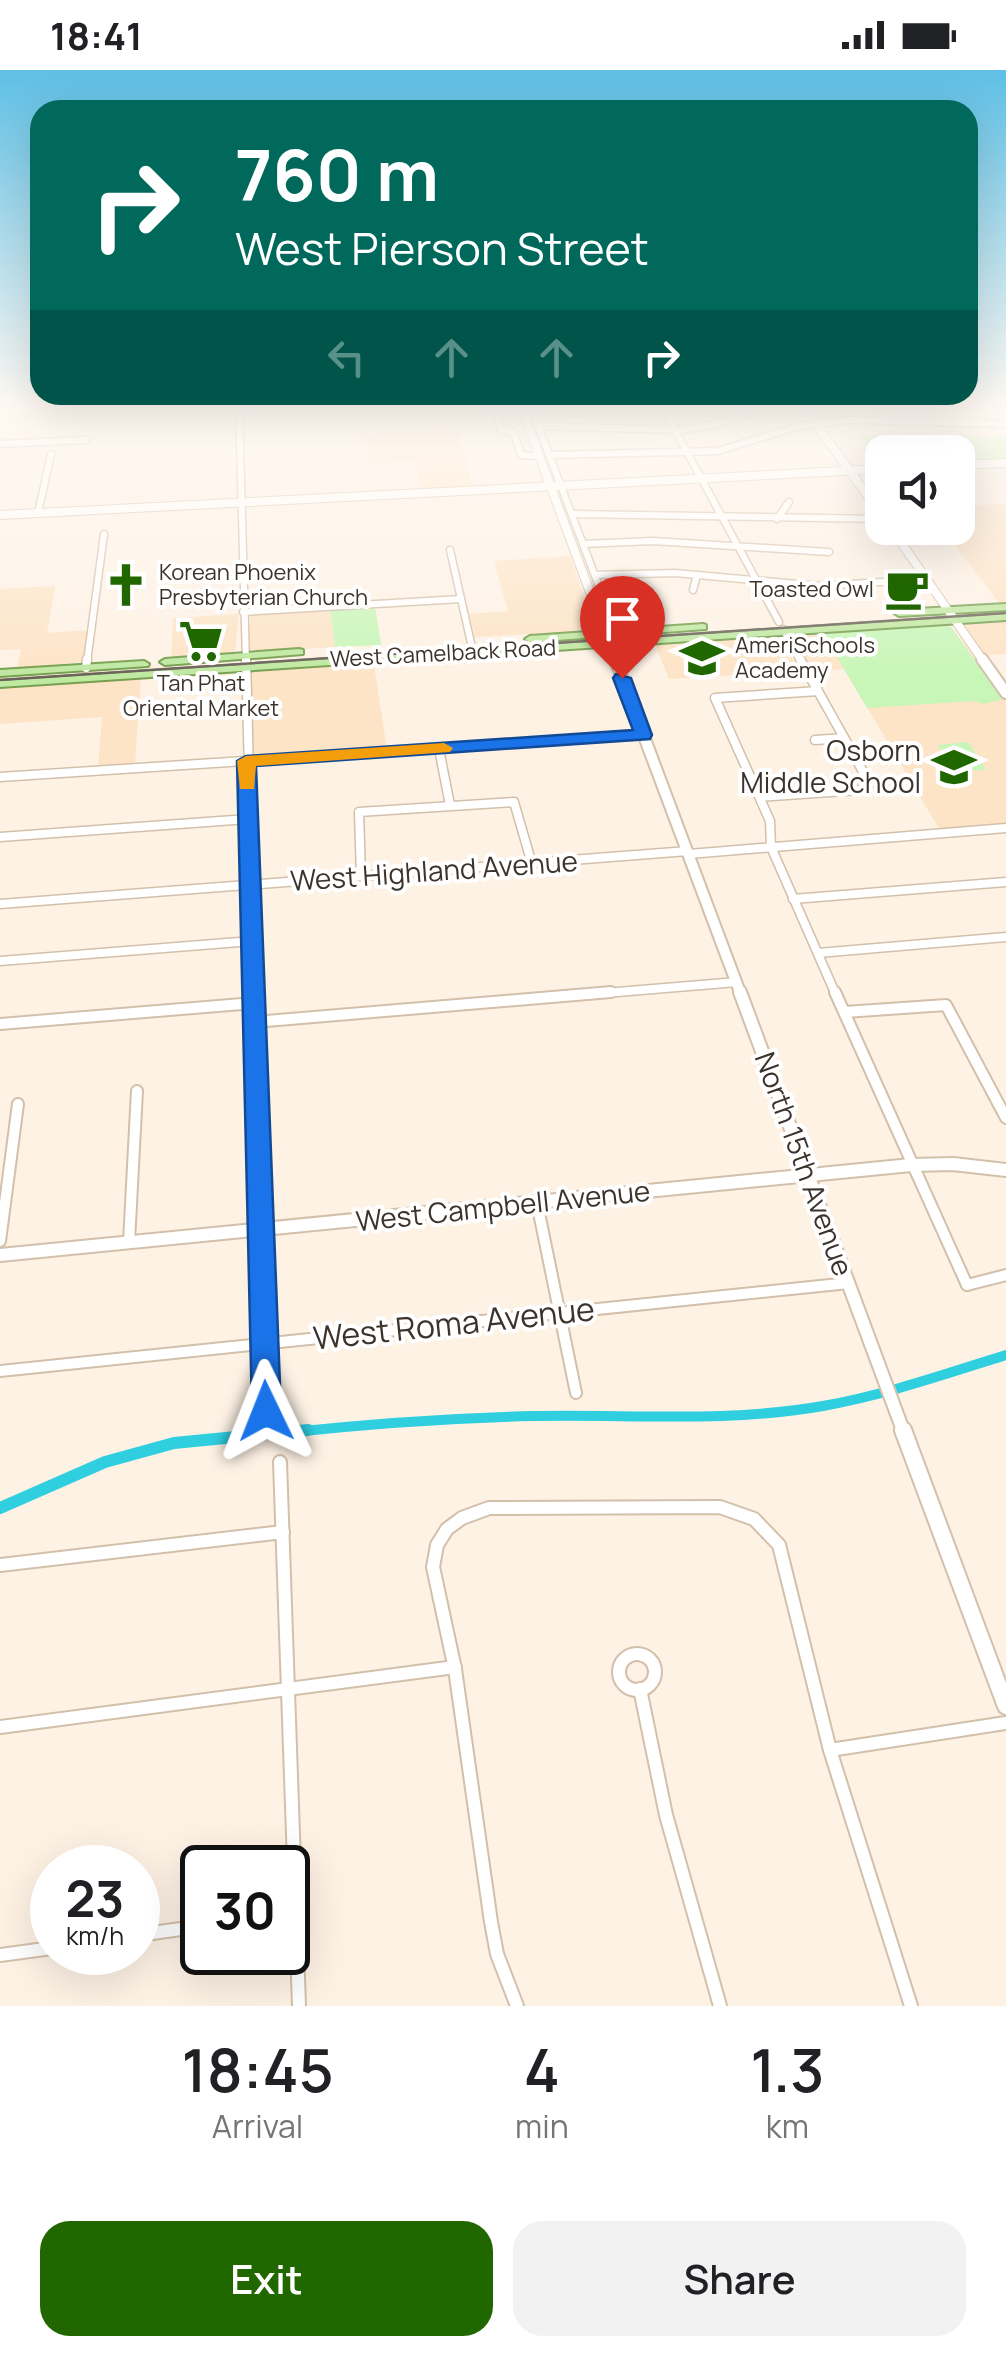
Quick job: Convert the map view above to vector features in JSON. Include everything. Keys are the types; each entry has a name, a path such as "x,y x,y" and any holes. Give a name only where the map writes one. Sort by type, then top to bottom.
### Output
{"main road":[{"name":"West Camelback Road","path":"0,684 471,642 952,614 1006,607"},
{"name":"West Camelback Road","path":"952,614 1006,617"},
{"name":"West Camelback Road","path":"0,672 244,661 605,633"}],"street":[{"path":"38,514 42,497"},
{"path":"241,497 266,1411"},
{"path":"0,516 346,497"},
{"name":"North 15th Avenue","path":"560,497 590,593 1006,1706"},
{"name":"North 15th Avenue","path":"562,497 611,618 605,633"},
{"path":"712,497 870,784 868,788 760,797"},
{"path":"776,519 789,502"},
{"path":"572,514 642,512 814,522 865,519"},
{"path":"86,668 104,534"},
{"path":"583,544 652,541 829,552"},
{"path":"903,545 1006,693"},
{"path":"450,550 471,642"},
{"path":"595,575 697,574 826,586 927,580"},
{"path":"693,590 697,574"},
{"path":"590,593 601,592"},
{"path":"243,612 461,599"},
{"path":"818,691 715,698 770,820 771,846 793,898 966,1287 1006,1275"},
{"path":"0,778 644,735"},
{"path":"814,740 844,738"},
{"path":"439,748 450,805"},
{"path":"361,876 359,812 450,805 514,802 532,864"},
{"path":"0,837 248,820"},
{"name":"West Highland Avenue","path":"0,904 1005,830"},
{"path":"793,898 1006,882"},
{"path":"818,953 1006,938"},
{"path":"0,961 252,941"},
{"path":"254,1022 737,982"},
{"path":"0,1024 254,1003"},
{"path":"846,1012 946,1005 1006,1118"},
{"path":"129,1242 137,1091"},
{"path":"0,1241 18,1104"},
{"name":"West Campbell Avenue","path":"0,1255 911,1165 953,1164 1006,1170"},
{"path":"537,1203 576,1393"},
{"name":"West Roma Avenue","path":"0,1371 848,1284"},
{"path":"280,1462 290,1689 291,1845"},
{"path":"517,2006 497,1954 491,1922 455,1668 434,1558 442,1536 461,1518 478,1510 505,1507 720,1506 735,1508 759,1522 779,1545 830,1750 911,2006"},
{"path":"0,1565 282,1532"},
{"path":"0,1727 455,1668"},
{"path":"640,1690 666,1816 720,2006"},
{"path":"830,1750 1006,1724"},
{"path":"0,1955 30,1951"},
{"path":"297,1975 300,2006"}],"shaded area":[{"path":"1006,504 1006,604 1000,604 954,545 975,545 975,505"},
{"path":"570,556 595,626 592,631 475,637 469,614 508,611 494,561"},
{"path":"55,586 47,633 88,630 83,662 17,669 21,649 0,650 0,589"},
{"path":"330,609 335,647 255,652 248,648 251,614"},
{"path":"239,614 235,652 171,659 173,618"},
{"path":"1006,619 1006,654 984,655 963,622"},
{"name":"Osborn Middle School","path":"947,622 1006,698 1006,825 940,830 844,669 811,671 789,633"},
{"path":"781,635 799,671 669,679 654,642"},
{"path":"373,659 387,749 253,755 250,671"},
{"path":"141,676 135,765 98,767 102,717 0,724 0,688"}],"green space":[{"path":"375,606 381,645 335,647 330,609"},
{"path":"929,624 951,627 1003,699 983,704 975,701 867,708 822,632"},
{"path":"968,742 985,770 954,771 938,745"}],"waterway":[{"path":"283,1433 471,1418 715,1416 787,1411 869,1396 1006,1355"},
{"path":"0,1508 105,1462 174,1443 308,1430"}],"tram line":[{"path":"0,680 1006,613"}],"slow traffic":[{"path":"247,786 246,761 444,748"}],"place":[{"name":"Korean Phoenix Presbyterian Church","path":"126,585"},
{"name":"Toasted Owl","path":"907,589"},
{"name":"Tan Phat Oriental Market","path":"201,641"},
{"name":"AmeriSchools Academy","path":"702,658"},
{"name":"Osborn Middle School","path":"954,767"}],"route":[{"path":"266,1411 246,761 644,735 622,678"}]}
